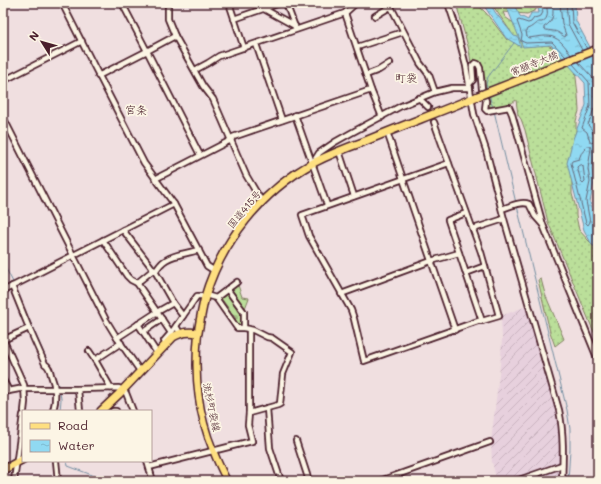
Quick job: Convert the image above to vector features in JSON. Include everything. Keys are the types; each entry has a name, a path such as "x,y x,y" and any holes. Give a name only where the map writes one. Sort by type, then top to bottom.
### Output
{"highway":[{"name":"常願寺大橋","path":"475,98 598,49"},
{"name":"国道415号","path":"198,333 205,296 215,271 232,239 246,219 282,184 313,163 338,151 475,98"},
{"path":"102,410 173,337 180,333 198,333"},
{"path":"3,470 20,461"}],"main road":[{"name":"流杉町袋線","path":"198,333 196,357 197,394 206,432 227,481"}],"street":[{"path":"62,3 98,76 144,163 174,204 207,266 215,271"},
{"path":"122,3 200,155"},
{"path":"168,3 168,19 175,36 203,86 213,99 246,175 263,201"},
{"path":"229,3 244,48"},
{"path":"234,19 280,3"},
{"path":"286,3 296,28"},
{"path":"195,70 219,56 256,44 296,28 345,13 356,3"},
{"path":"448,3 466,66 469,86 475,98 474,114 486,150 504,219 559,410 563,435 562,481"},
{"path":"375,16 389,5 420,63 429,75 435,92"},
{"path":"264,9 296,28"},
{"path":"345,13 371,90 382,117"},
{"path":"357,47 403,32"},
{"path":"98,76 175,36"},
{"path":"3,81 82,41"},
{"path":"256,44 282,120"},
{"path":"366,75 379,70 390,63"},
{"path":"313,163 320,152 351,133 401,106 435,92 469,86 473,80 472,66 475,63 478,64 480,68 482,89 486,101 485,109 490,111 509,106 542,225 598,360"},
{"path":"155,179 230,140 233,137 371,90"},
{"path":"419,98 428,107"},
{"path":"295,116 327,205"},
{"path":"3,117 106,320 140,371"},
{"path":"434,122 449,163 466,213 473,229 499,316 482,322 478,321 364,361 351,310 310,236 302,214 449,163"},
{"path":"388,132 455,330"},
{"path":"338,151 354,196"},
{"path":"502,209 527,202 542,225"},
{"path":"3,291 174,204"},
{"path":"466,213 448,220 482,322"},
{"path":"473,229 504,219"},
{"path":"122,230 154,271 173,303 183,316"},
{"path":"103,240 127,276 137,283 171,333"},
{"path":"137,283 154,271 165,260 198,250"},
{"path":"341,294 431,261 459,253"},
{"path":"466,273 485,266"},
{"path":"216,298 237,282"},
{"path":"12,286 45,364 48,366 55,386 56,396 53,410"},
{"path":"149,467 252,440 248,425 247,328 244,312 227,289"},
{"path":"166,344 164,341 197,296 209,296 216,298 237,328 247,328 272,338 292,352 283,374 280,404 249,413"},
{"path":"117,338 173,303"},
{"path":"143,332 162,319"},
{"path":"138,324 157,353"},
{"path":"176,326 180,333"},
{"path":"24,410 24,385 3,340 29,328"},
{"path":"95,360 121,343"},
{"path":"89,351 111,388"},
{"path":"3,380 9,391"},
{"path":"3,392 24,389 55,390 119,388 126,393 133,410"},
{"path":"78,389 80,410"},
{"path":"267,408 270,448 281,481"},
{"path":"14,481 20,461 22,430"},
{"path":"296,441 310,481"},
{"path":"380,481 490,442"},
{"path":"56,462 58,481"},
{"path":"147,462 153,481"},
{"path":"516,481 562,465"}],"shaded area":[{"path":"527,306 558,414 561,444 559,481 524,481 524,477 512,481 497,481 492,462 491,442 501,357 501,316"}],"green space":[{"path":"456,3 476,3 486,13 507,40 511,32 491,3 535,3 536,10 527,14 503,12 505,17 519,27 541,42 558,50 575,69 579,111 576,121 576,151 572,166 572,194 576,208 579,230 598,250 598,342 548,222 525,130 518,115 516,100 509,105 502,107 486,107 486,100 476,62 471,63 469,50"},
{"path":"541,279 545,294 564,339 555,346 550,332 538,280"},
{"path":"237,282 242,297 249,298 244,311 243,327 238,327 234,321 236,319 221,298 219,299 218,297"}],"water":[{"path":"482,3 490,3 495,12 514,36 518,37 521,47 506,38"},
{"path":"505,3 513,3 520,16 528,20 531,13 539,13 537,3 575,3 576,21 598,62 598,135 592,169 594,182 590,202 596,234 598,237 598,249 592,245 584,230 567,163 573,139 586,105 585,83 551,45 523,47"}],"waterway":[{"path":"487,88 486,84 488,77 514,43"},
{"path":"489,95 493,108"},
{"path":"494,111 516,203"},
{"path":"517,206 567,410 570,429 568,481"},
{"path":"3,263 14,284"},
{"path":"15,287 49,365"},
{"path":"53,373 59,387"},
{"path":"60,392 60,410"},
{"path":"67,462 68,466 108,481"}],"district":[{"name":"町袋","path":"406,78"},
{"name":"宮条","path":"136,110"}]}
